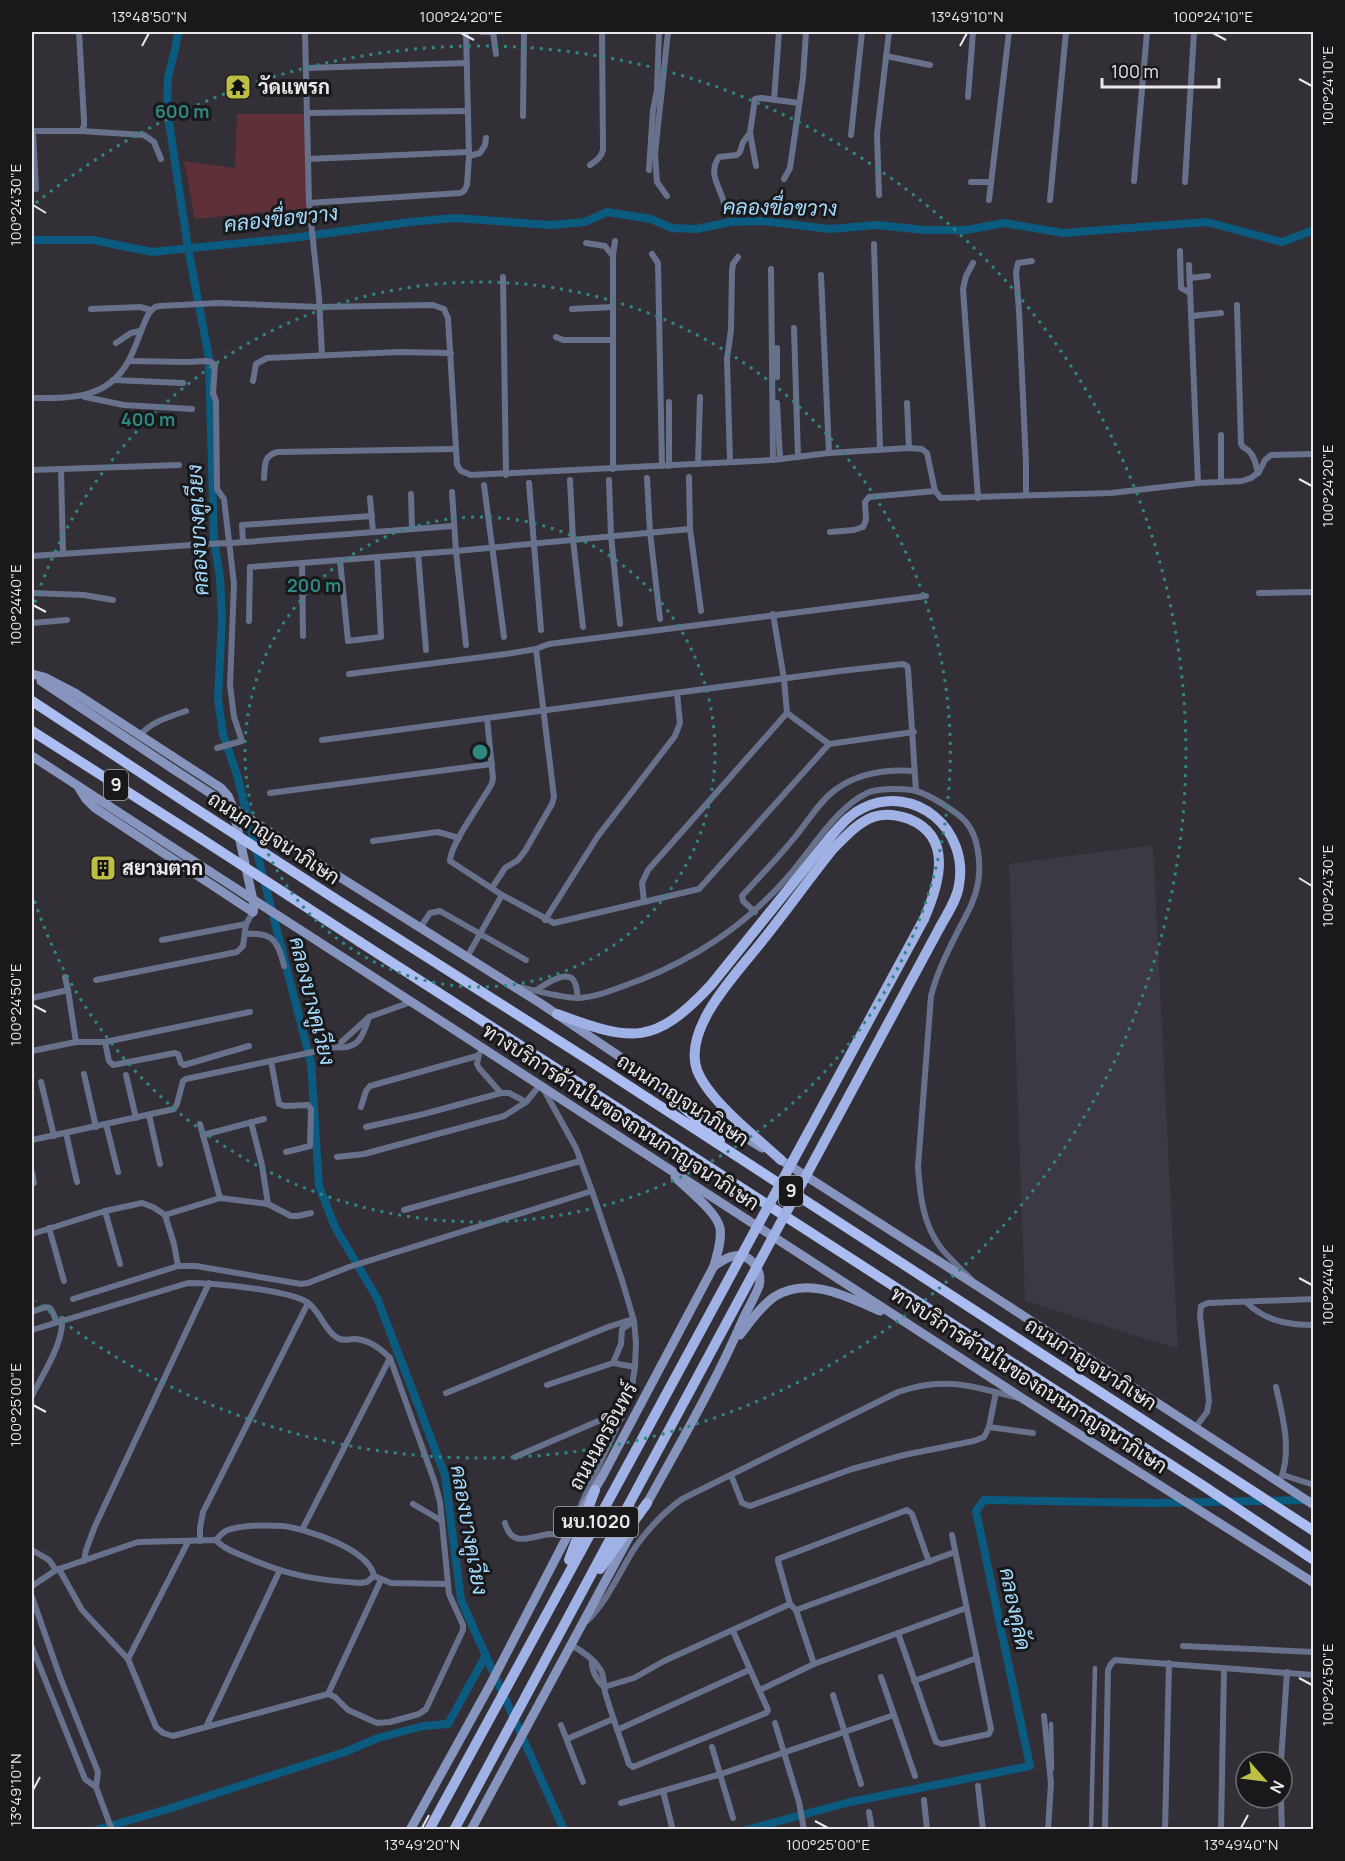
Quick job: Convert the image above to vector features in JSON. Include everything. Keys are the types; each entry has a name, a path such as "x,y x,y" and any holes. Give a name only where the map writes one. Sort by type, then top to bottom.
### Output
{"highway":[{"name":"ถนนกาญจนาภิเษก","path":"32,701 1314,1531"},
{"name":"ถนนกาญจนาภิเษก","path":"32,731 1202,1485 1314,1560"},
{"path":"651,1078 731,1152"}],"main road":[{"path":"32,674 62,685 213,781 228,796 233,808 254,905 253,912 94,808 79,788"},
{"path":"32,674 172,769 557,1014 651,1078 1195,1428 1284,1482 1314,1505"},
{"name":"ทางบริการด้านในของถนนกาญจนาภิเษก","path":"32,756 411,1002 480,1053 541,1087 1025,1400 1314,1583"},
{"name":"นบ.1020","path":"454,1830 954,900 959,886 960,861 955,842 931,812 911,803 887,801 862,808 850,816 832,835 711,985 691,1007 674,1020 650,1032 626,1035 582,1024 557,1014"},
{"name":"ถนนนครอินทร์","path":"429,1830 924,919 934,897 939,873 939,855 922,825 904,817 885,815 873,817 853,829 833,849 716,1001 698,1037 694,1053 697,1069 704,1084 715,1098 781,1160"},
{"name":"ถนนนครอินทร์","path":"410,1830 714,1266 721,1236 719,1223 662,1164"},
{"name":"นบ.1020","path":"471,1830 734,1342 758,1287 760,1275 754,1263 747,1258 738,1255 724,1259 714,1266"},
{"name":"นบ.1020","path":"734,1342 755,1315 775,1296 810,1287 827,1290 904,1322"},
{"path":"557,1594 595,1490"},
{"path":"575,1604 647,1503"}],"street":[{"path":"79,32 84,120 81,131"},
{"path":"305,32 309,203 322,355"},
{"path":"309,203 464,191 467,184 469,154 466,32"},
{"path":"482,32 494,32 496,54"},
{"path":"523,116 524,32"},
{"path":"590,165 602,155 603,150 602,32"},
{"path":"649,170 653,110 657,90 659,32"},
{"path":"667,196 657,182 655,154 668,32"},
{"path":"774,100 779,32"},
{"path":"784,179 790,168 803,78 806,32"},
{"path":"851,135 862,32"},
{"path":"879,195 877,134 889,32"},
{"path":"968,97 973,32"},
{"path":"989,200 1009,32"},
{"path":"1050,200 1066,32"},
{"path":"1134,181 1147,32"},
{"path":"1185,182 1194,32"},
{"path":"886,56 930,65"},
{"path":"306,68 467,63"},
{"path":"756,165 750,133 755,99 799,103"},
{"path":"307,113 468,111"},
{"path":"36,189 32,131 144,135 154,142 162,159"},
{"path":"725,208 723,195 715,181 717,158 739,154 743,142 750,133"},
{"path":"308,159 480,153 486,138"},
{"path":"971,182 991,183"},
{"path":"613,469 612,307 615,241"},
{"path":"586,243 605,246 613,256"},
{"path":"874,244 880,449"},
{"path":"1180,251 1181,288 1190,293"},
{"path":"652,254 658,263 666,466"},
{"path":"730,462 727,359 731,330 732,271 733,264 738,257"},
{"path":"1026,494 1016,272 1018,262 1032,261"},
{"path":"973,263 966,276 963,289 978,498"},
{"path":"1189,265 1198,483"},
{"path":"771,269 776,460"},
{"path":"821,275 829,453"},
{"path":"1190,278 1208,276"},
{"path":"503,277 507,475"},
{"path":"91,309 140,308 151,310 160,306 219,303 319,307 440,306 446,311 448,318 457,465 464,473 471,475 776,460 829,453 909,448 922,449 927,453 935,491 943,499 1026,494 1111,493 1198,483 1242,481 1258,473 1265,460 1271,455 1314,454"},
{"path":"1237,305 1242,444 1252,454 1258,473"},
{"path":"572,309 612,307"},
{"path":"83,396 100,389 113,380 129,361 151,310"},
{"path":"1192,316 1221,313"},
{"path":"794,328 798,457"},
{"path":"116,343 131,333 140,331"},
{"path":"556,337 563,340 613,340"},
{"path":"776,460 777,348"},
{"path":"253,381 256,364 263,359 399,352 451,353"},
{"path":"129,361 206,361 214,363 215,367 213,393 216,401 216,489 224,499 234,584 230,685 234,717 242,739 240,742 217,748"},
{"path":"113,380 183,383"},
{"path":"32,398 83,396 124,405 192,409"},
{"path":"698,464 700,397"},
{"path":"666,466 669,402"},
{"path":"907,403 909,448"},
{"path":"1221,435 1221,482"},
{"path":"264,478 266,459 273,453 456,449"},
{"path":"32,470 179,465"},
{"path":"61,469 63,553"},
{"path":"688,477 690,529 701,610"},
{"path":"647,478 650,532 660,619"},
{"path":"570,480 573,540 583,627"},
{"path":"609,480 611,536 620,624"},
{"path":"529,483 541,630"},
{"path":"484,485 504,637"},
{"path":"830,532 863,527 866,520 865,502 869,497 935,491"},
{"path":"452,492 453,526 466,645"},
{"path":"411,494 412,529"},
{"path":"370,498 373,532"},
{"path":"243,542 242,525 372,516"},
{"path":"32,555 453,526"},
{"path":"249,621 250,567 690,529"},
{"path":"418,554 426,650"},
{"path":"340,560 348,641 381,637 377,557"},
{"path":"302,563 303,636"},
{"path":"1259,593 1314,592"},
{"path":"32,593 113,600"},
{"path":"349,674 536,649 549,644 927,596"},
{"path":"773,614 788,713 829,744"},
{"path":"32,624 67,620"},
{"path":"492,888 505,868 518,860 525,851 552,804 554,788 536,649"},
{"path":"322,740 840,671 905,665 908,669 914,732 916,791"},
{"path":"545,920 598,836 675,736 680,723 677,693"},
{"path":"140,735 159,720 186,711"},
{"path":"644,902 642,883 648,870 788,713"},
{"path":"487,718 492,783 459,838 450,855 450,861 502,895 554,923 702,887 829,744 914,732"},
{"path":"270,793 492,764"},
{"path":"755,912 743,901 742,896 834,791 856,778 875,772 894,769 914,771"},
{"path":"512,986 578,998 607,992 639,981 683,961 724,937 755,912 787,878 834,819 867,794 881,789 916,791 944,804 966,822 975,839 979,865 978,882 974,901 936,976 931,996 918,1167 919,1190 923,1211 940,1247 979,1287"},
{"path":"373,841 438,832 459,838"},
{"path":"466,957 502,895"},
{"path":"420,928 430,913 436,911 526,960"},
{"path":"96,980 233,953 243,946 246,924 253,912"},
{"path":"162,940 246,924"},
{"path":"244,934 263,934 275,940 279,945 284,966"},
{"path":"64,977 69,990 76,1042"},
{"path":"536,990 554,979 566,977 575,982 578,998"},
{"path":"32,998 69,990"},
{"path":"336,1047 369,1017 411,1002"},
{"path":"32,1051 76,1042 105,1042 250,1012"},
{"path":"32,1140 174,1109 183,1081 186,1079 336,1047 348,1048 357,1043 369,1017"},
{"path":"105,1042 109,1061 113,1065 175,1053 184,1065 249,1046"},
{"path":"361,1107 370,1086 480,1053 479,1068 501,1093"},
{"path":"271,1061 279,1104 308,1106 311,1109 310,1146 286,1152"},
{"path":"84,1074 96,1127"},
{"path":"126,1075 136,1118"},
{"path":"41,1082 54,1136"},
{"path":"337,1158 364,1154 504,1116 526,1102 541,1087 576,1148 617,1262 634,1320 635,1367 630,1398 588,1486 570,1531 535,1538 515,1538 508,1533 505,1523"},
{"path":"366,1126 424,1114 501,1093 509,1093 526,1102"},
{"path":"149,1115 160,1164"},
{"path":"203,1135 264,1119"},
{"path":"251,1122 262,1165 268,1204"},
{"path":"106,1124 118,1172"},
{"path":"200,1124 220,1198"},
{"path":"66,1133 78,1182"},
{"path":"404,1210 580,1161"},
{"path":"32,1172 34,1183"},
{"path":"73,1299 178,1266 196,1266 301,1284 592,1191"},
{"path":"165,1215 220,1198 268,1204 291,1216 310,1213"},
{"path":"32,1234 105,1211 142,1203 165,1215 178,1266"},
{"path":"105,1211 120,1264"},
{"path":"48,1228 64,1281"},
{"path":"32,1330 189,1283 209,1283 293,1296 308,1303 337,1338 345,1340 356,1338 383,1350 390,1358 435,1483 440,1502 449,1594 464,1625 426,1709 422,1712 390,1722 377,1723 348,1710 335,1696 328,1694 172,1736 156,1727 128,1659 82,1610 49,1560 32,1550"},
{"path":"84,1561 95,1526 209,1283"},
{"path":"1195,1428 1207,1412 1209,1401 1201,1306 1205,1303 1314,1299"},
{"path":"1246,1302 1272,1320 1286,1324 1314,1325"},
{"path":"200,1541 203,1512 308,1303"},
{"path":"32,1311 51,1307 63,1328 60,1340 32,1396"},
{"path":"613,1363 621,1344 622,1329 634,1320"},
{"path":"446,1393 608,1327 634,1320"},
{"path":"302,1530 390,1358"},
{"path":"547,1385 613,1363 635,1367"},
{"path":"580,1627 599,1609 636,1547 658,1519 682,1499 898,1392 917,1386 933,1383 955,1384 1025,1400"},
{"path":"1276,1387 1286,1440 1284,1482 1314,1485"},
{"path":"731,1475 742,1503 750,1506 852,1469 904,1455 974,1441 984,1437 989,1427 996,1392"},
{"path":"515,1457 603,1419 622,1417"},
{"path":"989,1427 1033,1433"},
{"path":"413,1504 442,1521"},
{"path":"814,1664 796,1610 790,1604 778,1561 781,1557 909,1510 928,1562"},
{"path":"112,1830 96,1787 98,1772 32,1598 32,1585 57,1570 138,1542 216,1540 230,1529 282,1526 302,1530 355,1553 364,1559 374,1576 381,1580 391,1583 447,1584"},
{"path":"898,1634 936,1742 942,1744 989,1734 991,1730 952,1535"},
{"path":"216,1540 227,1549 279,1572 315,1580 360,1583 374,1576"},
{"path":"128,1659 188,1542"},
{"path":"796,1610 955,1552"},
{"path":"206,1727 279,1572"},
{"path":"328,1694 381,1580"},
{"path":"604,1687 634,1678 664,1661 790,1604"},
{"path":"759,1690 814,1664 966,1608"},
{"path":"571,1645 592,1660 594,1675 604,1687 629,1764 635,1767 766,1713 768,1710 733,1631"},
{"path":"1183,1646 1314,1652"},
{"path":"32,1647 85,1779 96,1787"},
{"path":"914,1681 976,1658"},
{"path":"1105,1830 1109,1667 1115,1660 1314,1675"},
{"path":"41,1668 56,1662"},
{"path":"1165,1830 1169,1663"},
{"path":"1091,1830 1095,1668"},
{"path":"1221,1830 1224,1669"},
{"path":"618,1730 749,1670"},
{"path":"1282,1750 1287,1672"},
{"path":"881,1677 915,1776"},
{"path":"833,1695 861,1784"},
{"path":"621,1803 721,1774 894,1715"},
{"path":"1044,1716 1051,1783 1049,1830"},
{"path":"567,1739 613,1719"},
{"path":"775,1723 799,1802 804,1828"},
{"path":"1049,1830 1053,1794 1051,1724"},
{"path":"561,1725 583,1782"},
{"path":"65,1733 80,1727"},
{"path":"712,1747 733,1818"},
{"path":"978,1786 983,1830"},
{"path":"663,1791 672,1827"},
{"path":"924,1800 927,1830"},
{"path":"1281,1810 1282,1830"},
{"path":"869,1812 872,1830"}],"shaded area":[{"path":"237,114 306,114 309,208 195,219 184,161 235,168"},
{"path":"1153,845 1178,1349 1025,1301 1009,864"}],"waterway":[{"name":"คลองบางคูเวียง","path":"178,32 168,77 167,109 188,248 209,358 214,539 220,578 222,617 218,699 223,734 237,775 311,1063 319,1186 335,1227 377,1298 445,1475 461,1600 564,1830"},
{"name":"คลองขื่อขวาง","path":"32,240 93,240 152,252 454,218 550,225 585,222 607,212 651,219 672,228 697,229 730,222 762,221 830,229 877,225 924,230 966,230 1004,223 1063,233 1207,222 1282,242 1314,230"},
{"name":"คลองคูลัด","path":"746,1830 850,1802 1030,1766 976,1511 984,1500 1154,1503 1308,1500"},
{"path":"96,1830 345,1752 378,1738 423,1726 448,1724 486,1655"}],"place":[{"name":"วัดแพรก","path":"238,87"},
{"name":"สยามตาก","path":"103,868"}]}
